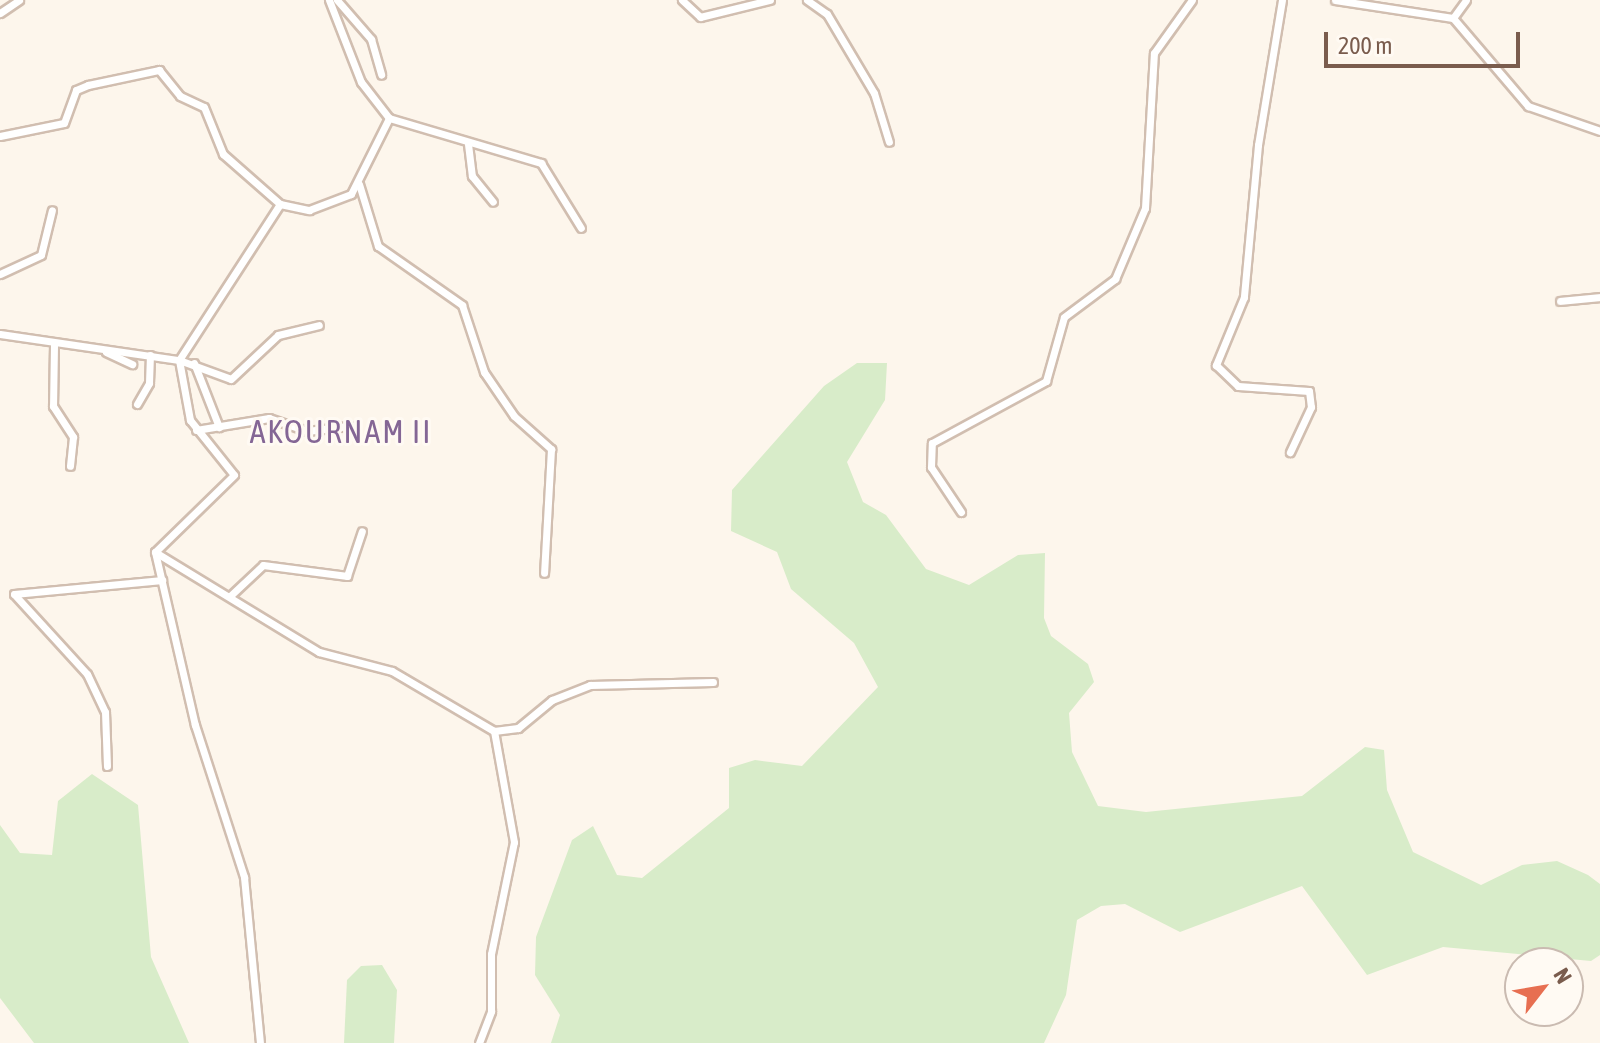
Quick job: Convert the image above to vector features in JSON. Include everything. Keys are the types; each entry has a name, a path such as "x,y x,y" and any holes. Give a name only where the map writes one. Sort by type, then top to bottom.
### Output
{"street":[{"path":"0,13 19,0"},
{"path":"329,0 358,76 389,118 468,144 541,163 581,228"},
{"path":"337,0 371,39 381,75"},
{"path":"682,0 700,17 770,0"},
{"path":"807,0 827,14 874,93 889,142"},
{"path":"961,512 931,467 932,443 1046,381 1064,317 1115,279 1145,208 1154,53 1192,0"},
{"path":"1282,0 1258,145 1244,297 1216,365 1238,386 1309,391 1311,407 1290,452"},
{"path":"1335,0 1453,18 1528,106 1548,119 1600,131"},
{"path":"1453,18 1466,0"},
{"path":"0,136 64,123 76,90 88,85 159,70 180,96 204,107 223,154 280,204 317,209 359,184 389,118"},
{"path":"468,144 472,176 493,202"},
{"path":"359,184 378,246 462,305 484,372 514,416 551,449 544,573"},
{"path":"155,552 234,475 196,430 183,401 179,360 280,204"},
{"path":"0,274 41,255 52,210"},
{"path":"1560,301 1600,297"},
{"path":"0,334 54,345 101,348 179,360 231,379 278,335 319,325"},
{"path":"54,345 53,406 73,437 70,466"},
{"path":"101,348 132,364"},
{"path":"137,404 149,383 150,355"},
{"path":"194,363 219,427"},
{"path":"196,430 269,418 307,431 349,426"},
{"path":"230,596 263,565 347,576 362,531"},
{"path":"155,552 195,725 244,877 260,1043"},
{"path":"155,552 319,652 392,671 494,731 518,728 552,700 590,685 713,682"},
{"path":"107,766 105,712 87,674 14,594 162,580"},
{"path":"479,1043 491,1011 491,954 514,842 494,731"}],"green space":[{"path":"857,363 887,363 885,400 847,462 863,502 886,515 926,569 969,585 1018,555 1045,553 1044,618 1051,636 1088,664 1094,682 1069,713 1072,752 1098,806 1146,812 1302,796 1365,747 1384,750 1387,790 1413,852 1481,885 1522,865 1557,861 1588,875 1600,884 1600,955 1591,961 1584,960 1584,947 1504,947 1504,953 1443,947 1367,975 1302,886 1180,932 1125,904 1101,906 1077,920 1066,995 1044,1043 551,1043 560,1015 535,975 536,937 572,840 593,826 617,875 642,878 729,808 729,768 755,760 802,766 878,687 854,643 791,589 777,552 731,531 732,490 824,386"},
{"path":"92,774 138,805 151,957 189,1043 34,1043 0,998 0,825 20,853 52,855 58,801"},
{"path":"382,965 397,990 394,1043 344,1043 347,980 361,966"}],"district":[{"name":"AKOURNAM II","path":"341,432"}]}
